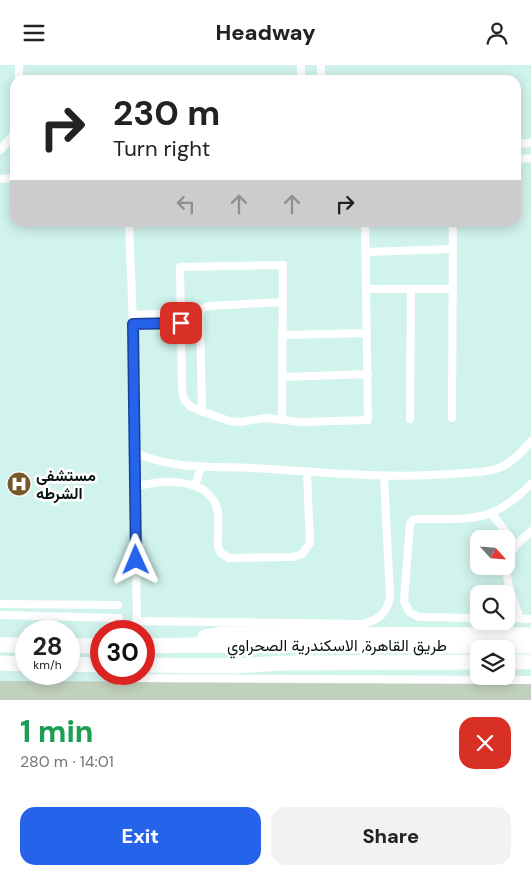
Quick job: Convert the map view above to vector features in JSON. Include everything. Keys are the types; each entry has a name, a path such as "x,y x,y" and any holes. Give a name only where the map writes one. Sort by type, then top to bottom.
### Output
{"highway":[{"path":"193,645 202,638 228,634 531,635"},
{"path":"0,645 15,645"},
{"name":"طريق القاهرة, الاسكندرية الصحراوي","path":"155,646 531,646"},
{"name":"طريق القاهرة, الاسكندرية الصحراوي","path":"155,665 244,666 282,663 470,662"},
{"path":"515,662 531,662"},
{"path":"0,663 15,664"},
{"path":"244,666 279,673 470,672"},
{"path":"515,672 531,672"}],"street":[{"path":"0,151 10,139"},
{"path":"129,227 133,324 137,620"},
{"path":"282,419 283,265 180,267 182,395 188,405 202,412 235,422 266,418 300,422 368,420 365,227"},
{"path":"452,418 453,227"},
{"path":"366,252 452,249"},
{"path":"366,289 452,289"},
{"path":"410,419 411,289"},
{"path":"202,412 200,314 202,309 208,306 283,302"},
{"path":"132,315 181,313"},
{"path":"133,324 181,323"},
{"path":"282,335 367,333"},
{"path":"282,377 368,374"},
{"path":"134,452 163,463 384,477 490,471 513,460 531,441"},
{"path":"195,486 200,466"},
{"path":"135,487 169,482 195,486 207,493 216,507 218,547 223,555 232,559 293,557 302,554 310,543 307,472"},
{"path":"155,621 362,624 374,621 384,613 390,595 384,477"},
{"path":"470,618 419,617 406,609 404,601 410,524 413,520 417,519 468,518 492,514 511,502 531,484"},
{"path":"492,514 516,545"},
{"path":"520,619 506,568 510,553 531,531"},
{"path":"0,604 118,605"},
{"path":"0,615 119,618"},
{"path":"515,619 531,619"},
{"path":"155,676 531,680"}],"green space":[{"path":"0,681 15,681 15,685 80,685 80,681 90,681 90,685 155,685 155,682 470,683 470,685 531,683 531,700 0,700"}],"place":[{"name":"مستشفى الشرطه","path":"19,484"}],"route":[{"path":"136,560 133,324 181,323"}]}
